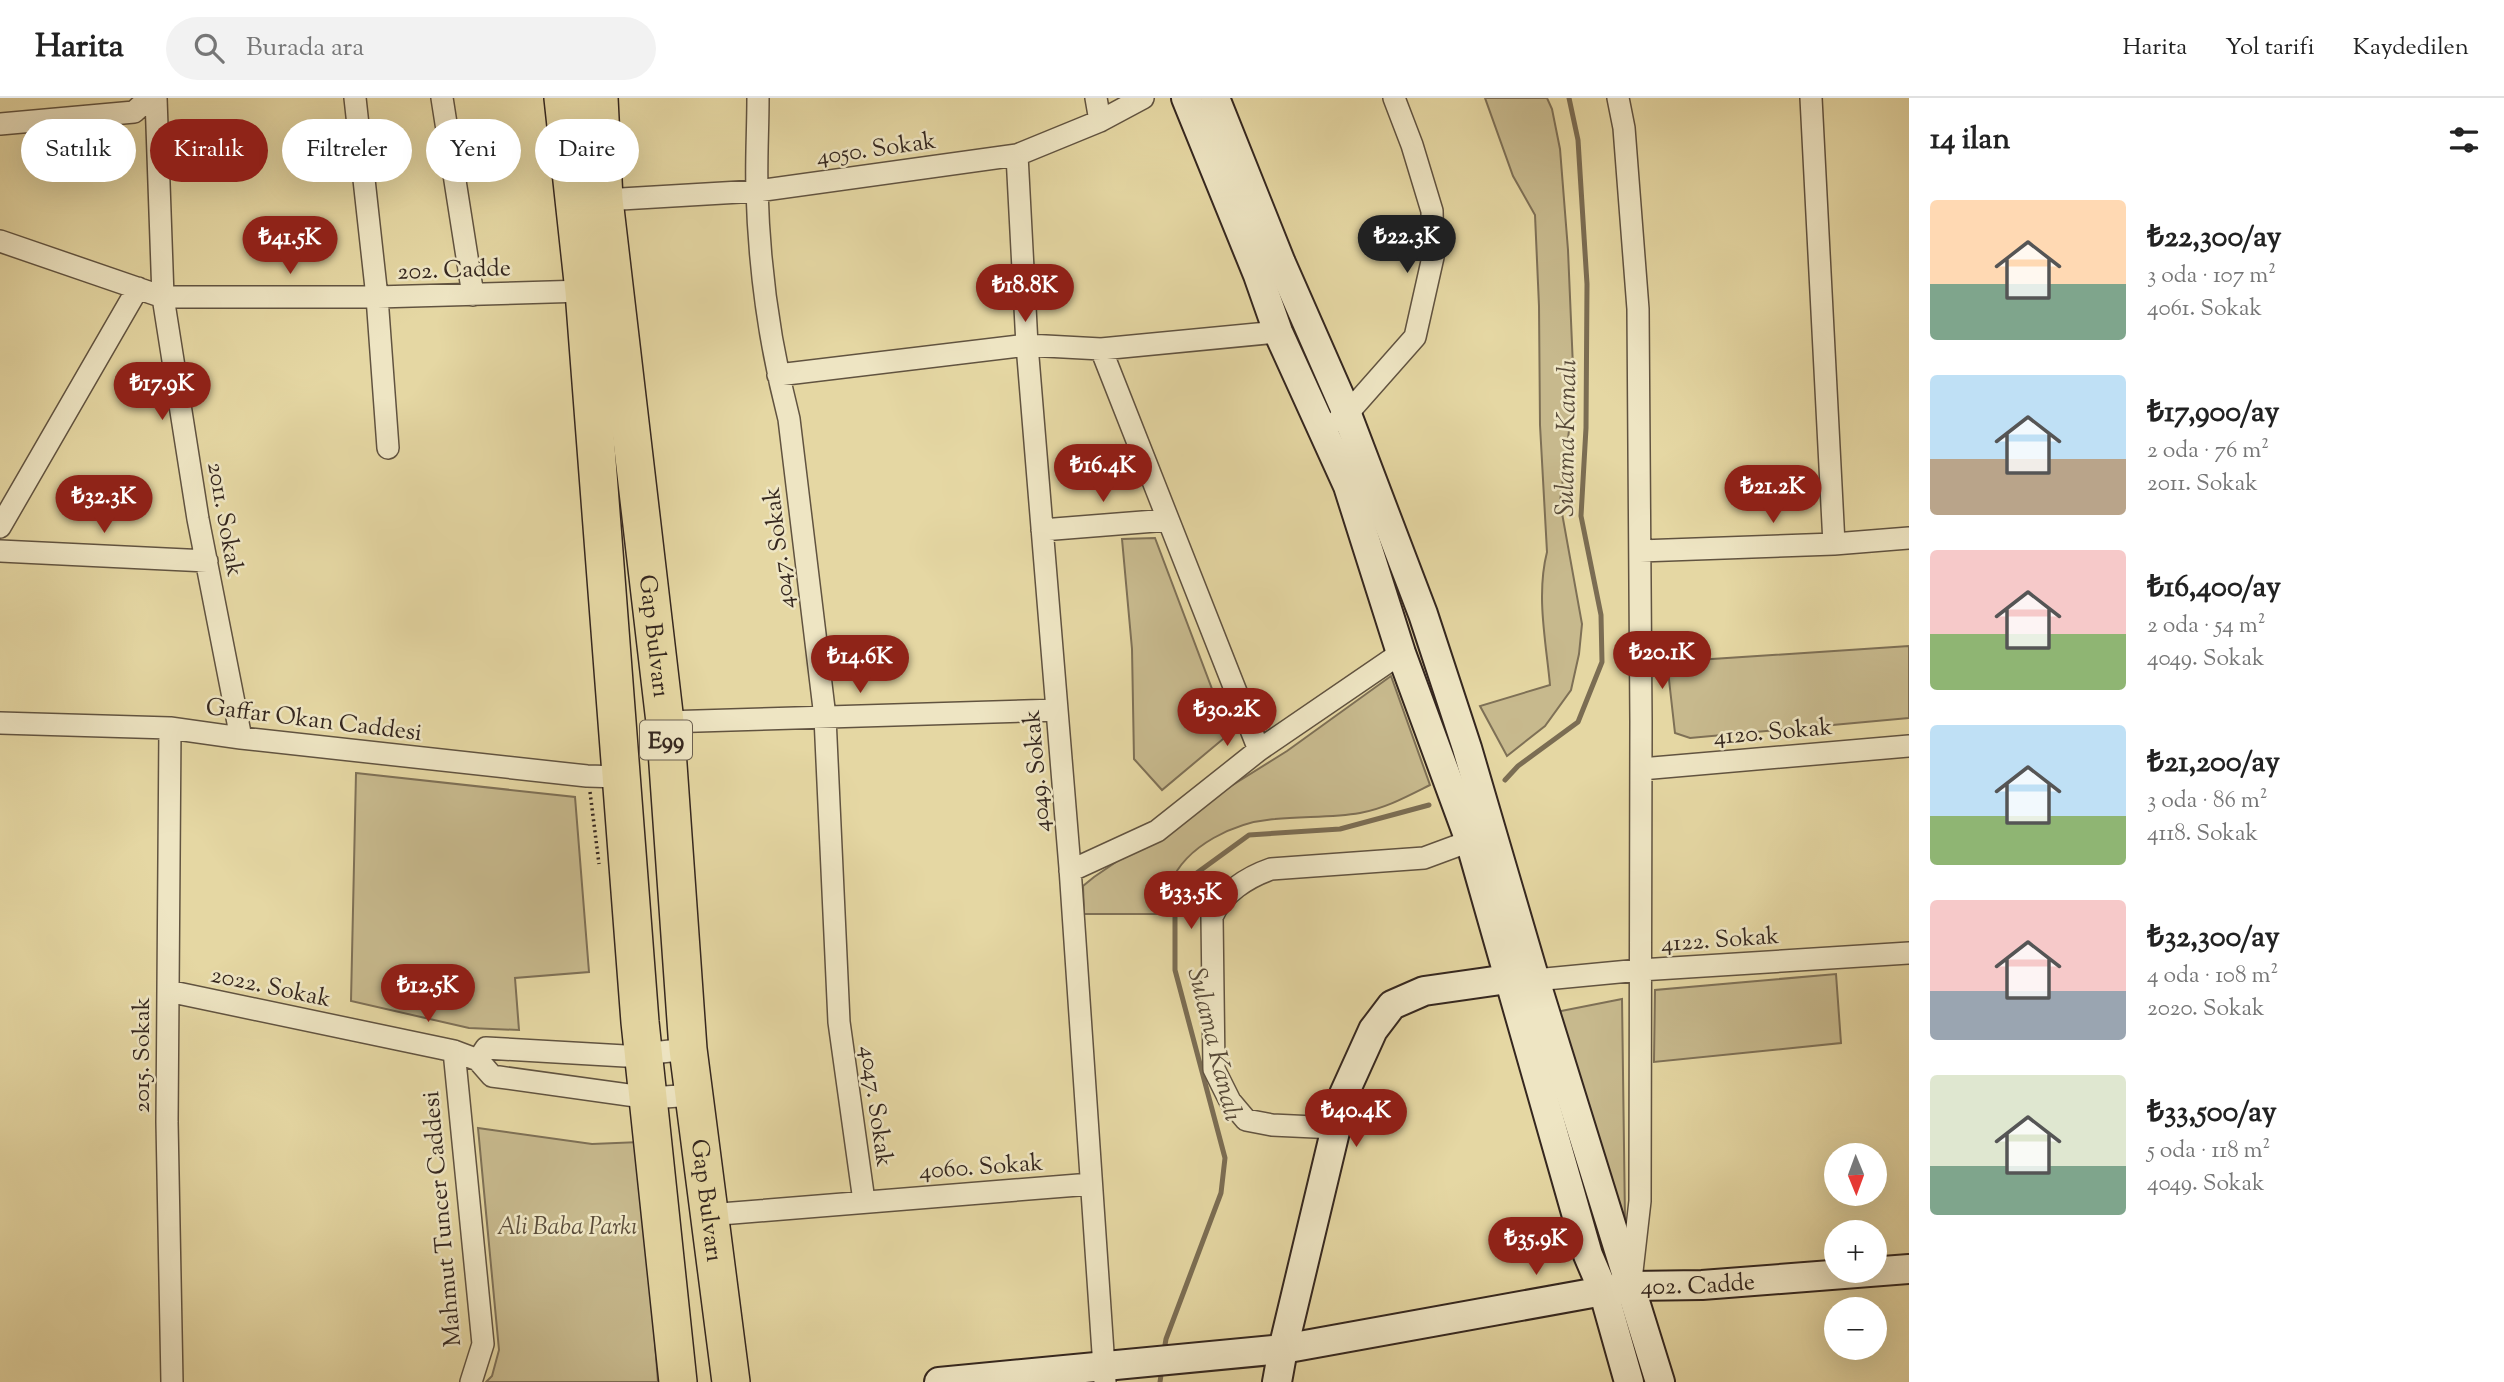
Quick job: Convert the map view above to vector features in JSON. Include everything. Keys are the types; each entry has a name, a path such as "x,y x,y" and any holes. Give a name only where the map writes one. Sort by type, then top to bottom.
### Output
{"highway":[{"name":"Gap Bulvarı","path":"563,98 584,291 604,777 650,1098 678,1382"},
{"name":"Gap Bulvarı","path":"599,98 604,200 665,722 688,1049 731,1382"}],"main road":[{"path":"1186,98 1258,275 1278,332 1348,486 1401,653 1631,1286 1660,1382"},
{"path":"1215,98 1281,263 1347,414 1427,626 1471,761 1588,1255 1603,1290 1629,1382"},
{"path":"1278,1382 1283,1349 1344,1094 1373,1030 1392,1005 1424,991 1521,980"},
{"name":"402. Cadde","path":"939,1382 1104,1375 1163,1361 1283,1349 1631,1286 1702,1284 1909,1269"}],"street":[{"path":"0,124 134,112 149,98"},
{"name":"2011. Sokak","path":"156,98 163,297 207,561 241,738"},
{"path":"355,98 377,297 388,448"},
{"path":"442,98 473,295"},
{"name":"4047. Sokak","path":"758,98 757,191 767,307 778,375 789,419 825,717 839,1021 864,1202"},
{"path":"1096,98 1100,121"},
{"name":"4050. Sokak","path":"604,200 757,191 1017,155 1100,121 1143,98"},
{"path":"1323,432 1347,414 1415,337 1433,257 1432,211 1394,98"},
{"path":"1618,98 1624,128 1638,309 1640,1201 1631,1286"},
{"path":"1811,98 1834,544"},
{"name":"4049. Sokak","path":"1017,155 1027,345 1070,871 1104,1375"},
{"name":"202. Cadde","path":"0,241 163,297 377,297 584,291"},
{"path":"0,527 138,288"},
{"path":"778,375 1027,345 1101,349 1278,332"},
{"path":"1101,349 1259,750"},
{"path":"1042,530 1168,520"},
{"path":"1640,551 1834,544 1909,538"},
{"path":"0,551 207,561"},
{"path":"1070,871 1157,831 1259,750 1401,653"},
{"path":"665,722 1057,710"},
{"name":"Gaffar Okan Caddesi","path":"0,723 170,728 604,777"},
{"name":"2015. Sokak","path":"170,728 167,1122 172,1382"},
{"name":"4120. Sokak","path":"1641,769 1909,746"},
{"path":"1336,1128 1246,1121 1230,1101 1214,1069 1212,917 1217,905 1252,876 1271,869 1424,858 1470,841"},
{"name":"4122. Sokak","path":"1521,980 1909,953"},
{"name":"2022. Sokak","path":"168,991 454,1051 478,1060 492,1076 650,1098 694,1095"},
{"path":"478,1060 486,1048 625,1056 688,1049"},
{"name":"Mahmut Tuncer Caddesi","path":"454,1051 483,1344 471,1382"},
{"name":"4060. Sokak","path":"708,1214 1091,1184"}],"path":[{"path":"600,872 594,814 604,777"}],"green space":[{"path":"1485,98 1547,98 1552,109 1560,149 1568,250 1574,391 1560,502 1582,624 1571,690 1545,726 1507,756 1480,706 1550,685 1542,602 1547,552 1540,425 1539,306 1535,215 1513,176"},
{"path":"1155,538 1229,734 1162,790 1134,759 1132,649 1122,539"},
{"path":"1909,646 1909,718 1690,738 1675,733 1667,662"},
{"path":"1391,676 1430,785 1387,805 1360,813 1275,819 1244,825 1213,838 1188,858 1177,870 1161,914 1084,914 1083,886 1094,877 1191,811 1287,751"},
{"path":"356,773 575,797 589,972 515,978 519,1030 469,1028 351,1001"},
{"path":"1836,974 1841,1043 1654,1062 1655,990"},
{"path":"1622,999 1625,1220 1556,1012"},
{"name":"Ali Baba Parkı","path":"478,1128 592,1144 640,1142 658,1382 486,1382 492,1376 499,1350"}],"waterway":[{"name":"Sulama Kanalı","path":"1505,780 1518,766 1578,722 1602,662 1601,615 1581,516 1586,428 1587,284 1578,140 1569,98"},
{"name":"Sulama Kanalı","path":"1164,1351 1166,1339 1221,1193 1225,1158 1175,970 1175,910 1194,875 1249,835 1340,829 1429,805"},
{"name":"Sulama Kanalı","path":"1160,1382 1162,1368"}]}
